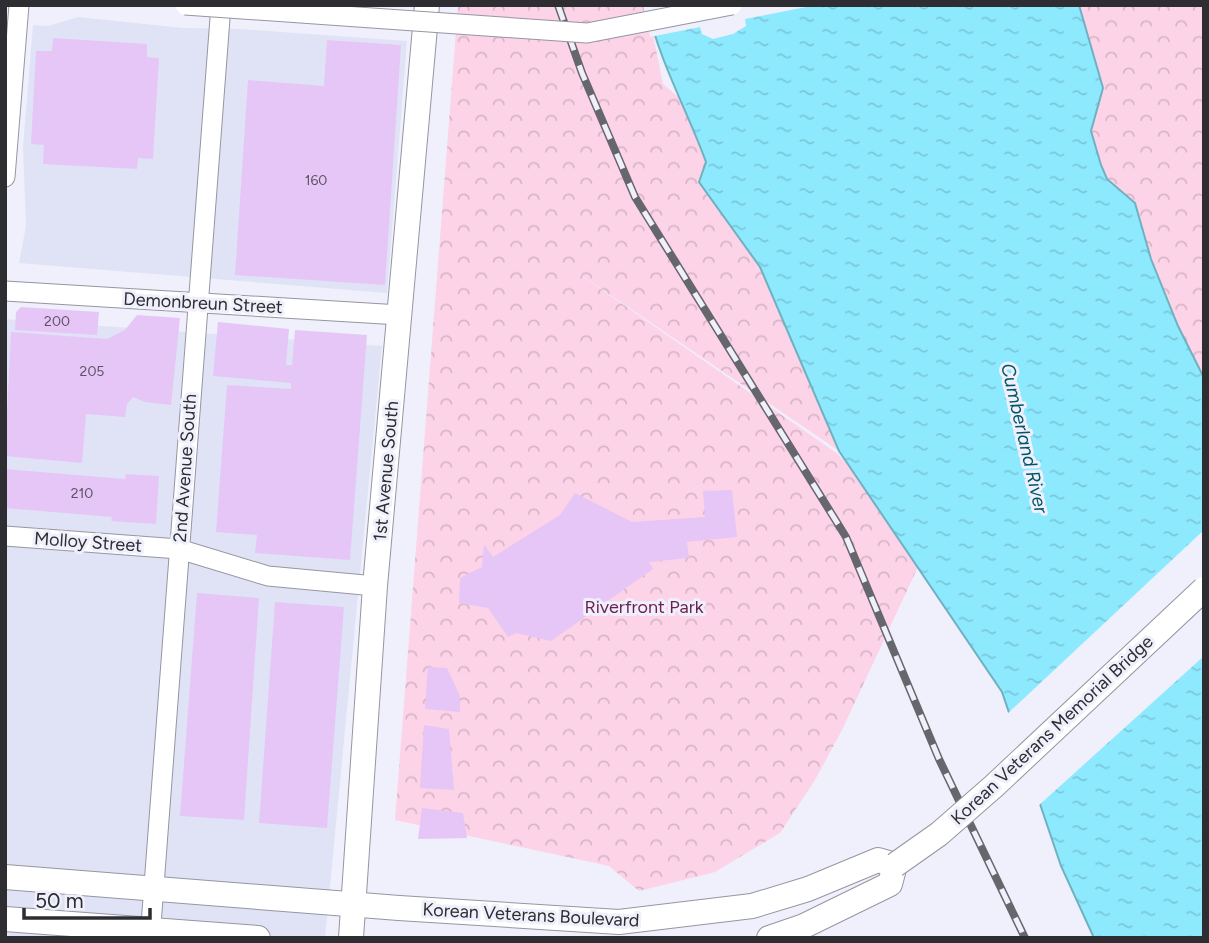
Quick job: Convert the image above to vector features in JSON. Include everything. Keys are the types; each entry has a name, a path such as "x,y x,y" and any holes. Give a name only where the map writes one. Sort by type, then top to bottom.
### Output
{"main road":[{"name":"1st Avenue South","path":"351,938 375,586 427,5"},
{"name":"Korean Veterans Memorial Bridge","path":"895,865 939,834 994,786 1204,589"},
{"name":"Korean Veterans Boulevard","path":"5,877 583,920 653,920 752,906 808,890 877,860 895,865"},
{"path":"769,938 804,926 890,884 895,865"},
{"path":"5,919 150,934 258,938"}],"street":[{"path":"5,177 19,5"},
{"path":"184,5 587,33 732,5"},
{"name":"2nd Avenue South","path":"150,934 221,5"},
{"name":"Demonbreun Street","path":"5,291 401,315"},
{"name":"Molloy Street","path":"5,536 179,549 268,576 375,586"}],"shaded area":[{"path":"78,17 183,28 240,29 407,41 387,293 19,263 26,226 23,147 33,25 48,26"},
{"path":"5,319 382,346 325,938 5,938"}],"green space":[{"name":"Riverfront Park","path":"458,5 647,5 663,84 683,101 782,315 839,451 559,260 838,454 924,554 842,730 815,780 780,833 715,872 639,891 609,866 395,820"},
{"path":"1077,5 1204,5 1204,378 1178,326 1151,259 1135,203 1107,179 1101,165 1091,131 1103,88"}],"water":[{"name":"Cumberland River","path":"647,5 1079,5 1103,88 1091,131 1101,165 1107,179 1135,203 1151,259 1178,326 1204,378 1204,938 1094,938 1061,866 1002,692 839,451 760,267 699,182 706,162 665,65"}],"pier":[{"path":"643,5 816,5 745,19 746,26 733,34 713,39 702,34 700,27 650,37"},
{"path":"1204,530 1204,656 1038,806 1006,715"}],"building":[{"path":"53,38 147,44 147,57 159,58 153,159 138,158 137,169 43,164 44,145 31,144 36,51 52,51"},
{"path":"327,40 401,45 385,285 235,275 248,80 324,86"},
{"path":"21,307 99,312 97,335 15,330 16,312"},
{"path":"137,315 180,318 171,405 145,402 133,397 127,404 125,417 86,414 82,463 5,456 11,332 107,339 125,330"},
{"path":"218,322 289,329 286,365 292,365 295,330 367,335 350,560 255,553 257,535 216,532 227,385 291,389 291,383 213,376"},
{"path":"5,469 125,479 126,474 159,476 156,524 111,521 112,517 5,508"},
{"path":"732,490 737,537 687,542 689,558 649,562 653,569 551,641 516,633 508,637 488,608 459,603 460,578 482,567 484,544 493,557 560,515 575,493 632,522 705,517 703,491"},
{"path":"197,593 259,598 244,820 180,816"},
{"path":"275,602 344,607 327,828 259,823"},
{"path":"428,667 447,668 460,696 460,712 425,709"},
{"path":"424,725 449,729 454,790 420,788"},
{"path":"422,808 463,813 467,838 418,839"}],"railway":[{"path":"558,5 582,73 635,197 846,537 939,759 1025,938"}]}
